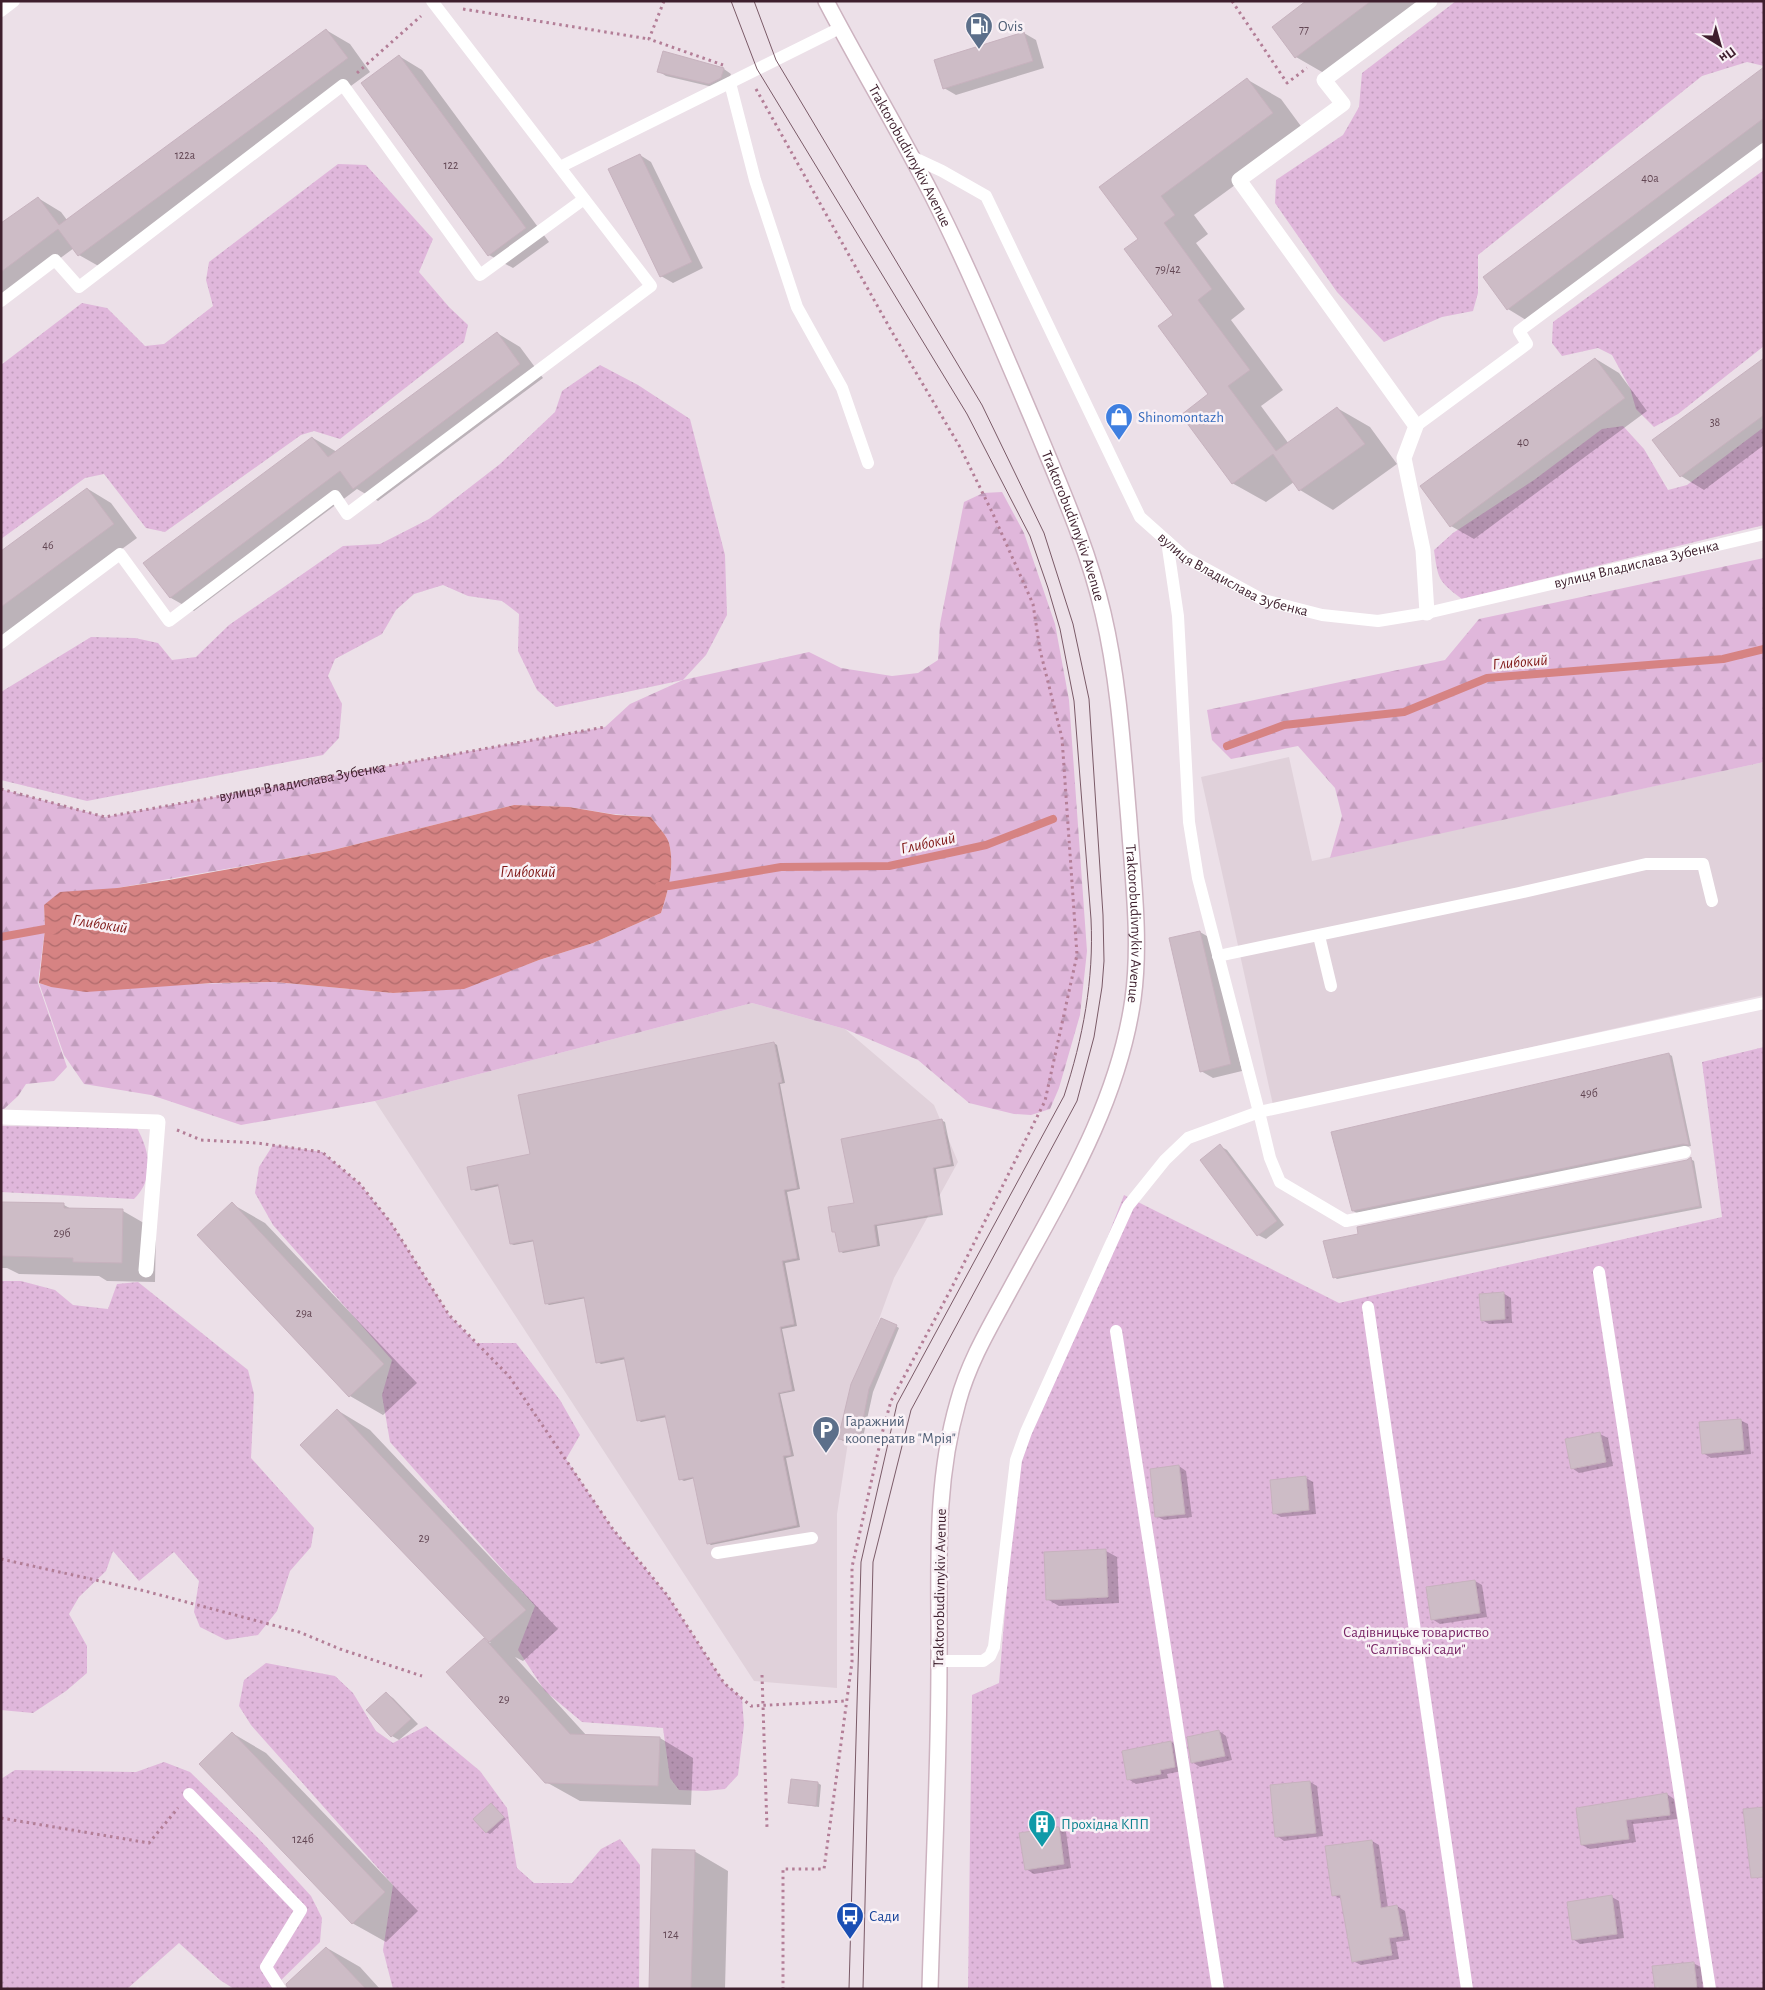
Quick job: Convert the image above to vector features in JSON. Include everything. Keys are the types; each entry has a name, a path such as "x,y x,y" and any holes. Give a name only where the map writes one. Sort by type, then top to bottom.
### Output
{"main road":[{"name":"Traktorobudivnykiv Avenue","path":"826,1 912,157 966,266 1033,422 1082,544 1104,615 1119,709 1131,846 1135,928 1134,993 1128,1031 1118,1068 1103,1111 1069,1181 978,1349 958,1399 947,1450 940,1515 938,1583 939,1661 930,1989"},
{"path":"1427,613 1423,550 1404,458 1416,426 1240,180 1343,104 1324,80 1430,1"},
{"path":"1,1116 158,1122 146,1270"}],"lane":[{"path":"1,11 14,1"},
{"path":"1,643 120,554 169,621 334,496 347,514 651,286 433,3"},
{"path":"560,167 840,28"},
{"path":"730,83 755,180 797,307 842,388 868,463"},
{"path":"1,301 55,260 79,287 343,85 480,275 584,200"},
{"path":"1416,426 1526,344 1519,331 1764,150"},
{"name":"вулиця Владислава Зубенка","path":"912,157 942,171 986,196 1140,517 1186,558 1263,600 1322,615 1378,621 1427,613 1764,534"},
{"path":"1168,542 1178,616 1189,822 1198,878 1270,1158 1280,1182 1346,1221 1685,1152"},
{"path":"1218,956 1319,936 1646,864 1702,864 1712,901"},
{"path":"1319,936 1331,986"},
{"path":"939,1661 983,1661 992,1652 1016,1460 1030,1423 1128,1206 1165,1160 1188,1138 1259,1112 1764,1003"},
{"path":"1599,1272 1710,1989"},
{"path":"1368,1307 1467,1989"},
{"path":"1116,1331 1218,1989"},
{"path":"717,1553 812,1538"},
{"path":"189,1794 301,1910 266,1967 280,1989"}],"path":[{"path":"649,39 664,1"},
{"path":"1232,1 1287,84 1311,66"},
{"path":"343,85 433,3 649,39 748,74 892,332 960,447 993,514 1033,604 1040,650 1062,738 1077,955 1045,1101 950,1291 891,1401 852,1567 852,1662 824,1869 783,1869 784,1989"},
{"name":"вулиця Владислава Зубенка","path":"1,789 105,817 605,727"},
{"path":"158,1122 201,1140 257,1143 322,1152 360,1184 391,1223 449,1315 509,1376 612,1528 667,1596 724,1683 751,1706 846,1701"},
{"path":"1,1558 145,1591 299,1632 422,1676"},
{"path":"762,1675 767,1828"},
{"path":"1,1818 149,1843 189,1794"}],"shaded area":[{"path":"1289,757 1312,861 1764,762 1764,995 1273,1105 1201,777"},
{"path":"752,1003 845,1029 934,1105 958,1162 894,1278 858,1377 837,1514 837,1688 754,1681 375,1101"}],"green space":[{"path":"1456,1 1764,1 1764,66 1747,62 1702,76 1478,255 1478,293 1473,311 1442,317 1384,342 1337,292 1275,203 1276,180 1343,135 1359,107 1362,73"},
{"path":"338,164 366,165 433,239 419,272 449,307 468,325 464,342 340,439 314,431 301,435 165,532 146,528 104,474 85,478 1,539 1,365 82,303 107,308 145,346 164,344 213,306 206,280 209,262"},
{"path":"1764,170 1764,346 1678,414 1654,427 1636,409 1630,388 1612,355 1598,348 1562,356 1552,343 1553,322"},
{"path":"600,365 638,385 690,419 725,555 727,615 706,655 683,680 556,707 537,690 518,651 519,614 502,601 468,596 443,585 414,594 396,610 382,634 335,659 328,676 342,704 339,738 323,755 87,801 1,780 1,692 91,637 135,638 158,643 172,660 196,657 229,625 343,546 380,544 429,519 500,464 555,412 562,391"},
{"path":"1623,426 1644,449 1668,490 1687,485 1764,427 1764,525 1462,599 1440,579 1434,550 1453,533 1534,480 1602,429"},
{"path":"1002,492 1024,533 1055,624 1069,700 1087,951 1080,1015 1059,1088 1050,1109 1031,1115 1014,1114 969,1103 918,1060 845,1029 752,1003 375,1101 241,1125 151,1095 84,1084 64,1055 39,983 51,987 275,982 393,993 426,990 504,973 593,943 661,913 670,879 671,852 666,837 651,817 612,814 569,807 514,805 329,851 117,888 44,905 45,929 38,983 67,1067 54,1081 26,1084 18,1096 4,1109 1,1109 1,789 105,817 605,727 630,704 683,680 809,652 841,668 892,676 918,673 938,660 940,624 964,502 983,493"},
{"path":"1764,558 1764,762 1330,858 1342,816 1335,788 1298,746 1231,759 1212,740 1207,710 1445,660 1479,619"},
{"name":"Садівницьке товариство \"Салтівські сади\"","path":"1764,1047 1764,1989 968,1989 972,1695 999,1683 1017,1468 1124,1195 1339,1303 1722,1217 1702,1062"},
{"path":"1,1126 137,1128 145,1146 148,1174 141,1191 134,1199 1,1192"},
{"path":"273,1145 322,1152 360,1184 391,1223 449,1315 476,1343 516,1343 560,1400 580,1435 566,1459 612,1528 667,1595 724,1683 742,1698 744,1725 738,1775 725,1789 706,1791 679,1790 670,1778 663,1728 582,1722 545,1691 518,1650 535,1606 390,1442 382,1395 392,1360 273,1225 255,1193 259,1167"},
{"path":"1,1281 21,1281 55,1290 73,1305 108,1309 117,1284 138,1282 248,1370 254,1394 251,1458 314,1528 311,1547 290,1571 277,1611 258,1635 226,1640 200,1627 194,1612 199,1581 174,1552 139,1581 113,1551 106,1571 79,1597 69,1614 87,1646 87,1673 66,1691 33,1713 1,1710"},
{"path":"266,1663 335,1676 353,1693 376,1731 393,1743 426,1726 480,1771 507,1808 517,1868 534,1883 572,1883 601,1849 620,1839 640,1865 639,1989 393,1989 383,1950 393,1885 251,1725 239,1706 244,1680"},
{"path":"164,1762 190,1772 258,1838 311,1896 322,1918 320,1942 272,1989 234,1989 220,1980 179,1943 127,1989 1,1989 1,1779 15,1770 136,1772"}],"water":[{"path":"514,805 569,807 616,815 651,817 666,837 671,852 670,879 661,913 593,943 539,960 464,989 393,993 275,982 212,983 86,992 51,987 39,983 45,929 44,905 60,892 117,888 329,851"}],"building":[{"path":"1306,1 1371,1 1295,58 1272,27"},
{"path":"326,29 348,58 78,256 58,229 1,272 1,223 38,197 59,225"},
{"path":"1024,32 1033,61 943,89 934,60"},
{"path":"663,51 724,68 721,78 709,84 657,72"},
{"path":"399,55 526,228 488,256 361,83"},
{"path":"1764,67 1764,118 1507,310 1483,277"},
{"path":"1247,78 1273,113 1161,196 1175,215 1164,223 1212,289 1198,300 1250,370 1228,386 1276,451 1337,407 1365,444 1299,491 1273,454 1232,484 1181,415 1208,394 1158,326 1173,315 1124,249 1138,239 1099,187"},
{"path":"640,154 692,262 660,277 608,169"},
{"path":"497,332 520,364 353,489 340,471 170,598 143,563 312,437 328,457"},
{"path":"1595,358 1625,398 1450,527 1420,486"},
{"path":"1764,358 1764,415 1680,477 1652,440"},
{"path":"87,488 114,524 1,607 1,551"},
{"path":"1200,931 1231,1064 1200,1072 1169,938"},
{"path":"774,1042 782,1082 778,1083 797,1188 784,1190 797,1258 782,1261 794,1324 780,1327 792,1390 778,1393 791,1455 783,1456 797,1525 707,1544 693,1477 679,1480 665,1415 637,1421 624,1357 596,1363 584,1297 545,1304 533,1240 510,1244 498,1184 471,1190 467,1167 530,1154 518,1095"},
{"path":"1669,1053 1689,1145 1683,1144 1352,1211 1331,1132"},
{"path":"942,1119 951,1164 933,1168 941,1213 874,1225 877,1245 839,1252 835,1232 832,1232 828,1207 854,1203 841,1139"},
{"path":"1220,1144 1277,1221 1257,1236 1200,1160"},
{"path":"1691,1157 1700,1206 1333,1278 1323,1241 1358,1234 1357,1227 1687,1160"},
{"path":"1,1202 64,1203 64,1208 123,1209 122,1263 73,1262 73,1258 1,1256"},
{"path":"232,1202 384,1364 349,1397 197,1235"},
{"path":"1504,1292 1505,1319 1481,1321 1479,1294"},
{"path":"881,1318 897,1325 869,1389 859,1441 838,1439 851,1384"},
{"path":"337,1409 526,1610 489,1642 300,1445"},
{"path":"1741,1419 1744,1450 1702,1454 1699,1422"},
{"path":"1600,1432 1606,1462 1571,1469 1565,1439"},
{"path":"1179,1465 1185,1514 1155,1517 1150,1469"},
{"path":"1306,1476 1309,1510 1273,1514 1270,1480"},
{"path":"1106,1549 1108,1597 1046,1600 1044,1552"},
{"path":"1475,1580 1480,1613 1431,1620 1426,1587"},
{"path":"484,1638 570,1734 660,1737 658,1786 545,1783 446,1672"},
{"path":"386,1692 411,1719 391,1737 366,1710"},
{"path":"1219,1730 1225,1756 1191,1763 1187,1737"},
{"path":"232,1732 385,1892 352,1924 199,1764"},
{"path":"1171,1741 1175,1767 1160,1770 1161,1774 1127,1780 1122,1751"},
{"path":"791,1779 818,1782 816,1806 788,1803"},
{"path":"1310,1781 1316,1833 1275,1837 1270,1785"},
{"path":"1667,1793 1670,1815 1626,1820 1629,1839 1581,1845 1576,1808"},
{"path":"491,1803 504,1817 486,1833 473,1819"},
{"path":"1764,1807 1764,1877 1751,1878 1743,1809"},
{"name":"Прохідна КПП","path":"1059,1827 1064,1864 1025,1870 1019,1833"},
{"path":"1372,1840 1381,1908 1397,1905 1403,1936 1389,1938 1392,1955 1352,1962 1340,1895 1332,1896 1325,1846"},
{"path":"652,1849 695,1850 691,1989 649,1989"},
{"path":"1612,1895 1617,1934 1572,1940 1567,1902"},
{"path":"326,1947 366,1989 288,1989 286,1984"},
{"path":"1694,1962 1697,1989 1655,1989 1652,1966"}],"waterway":[{"name":"Глибокий","path":"1227,746 1284,725 1404,712 1487,678 1723,659 1764,649"},
{"name":"Глибокий","path":"659,886 669,886 781,867 889,866 986,845 1053,819"},
{"name":"Глибокий","path":"1,937 45,929 53,930"}],"tram line":[{"path":"731,1 757,69 967,414 1030,536 1060,629 1074,701 1091,919 1091,964 1086,1009 1077,1052 1064,1096 897,1404 861,1562 849,1989"},
{"path":"754,1 776,60 982,405 1044,533 1073,624 1089,699 1103,915 1104,961 1102,987 1094,1037 1077,1101 911,1410 873,1562 863,1989"}],"place":[{"name":"Ovis","path":"979,50"},
{"name":"Shinomontazh","path":"1119,441"},
{"name":"Гаражний кооператив \"Мрія\"","path":"826,1454"},
{"name":"Прохідна КПП","path":"1042,1848"},
{"name":"Сади","path":"850,1940"}]}
